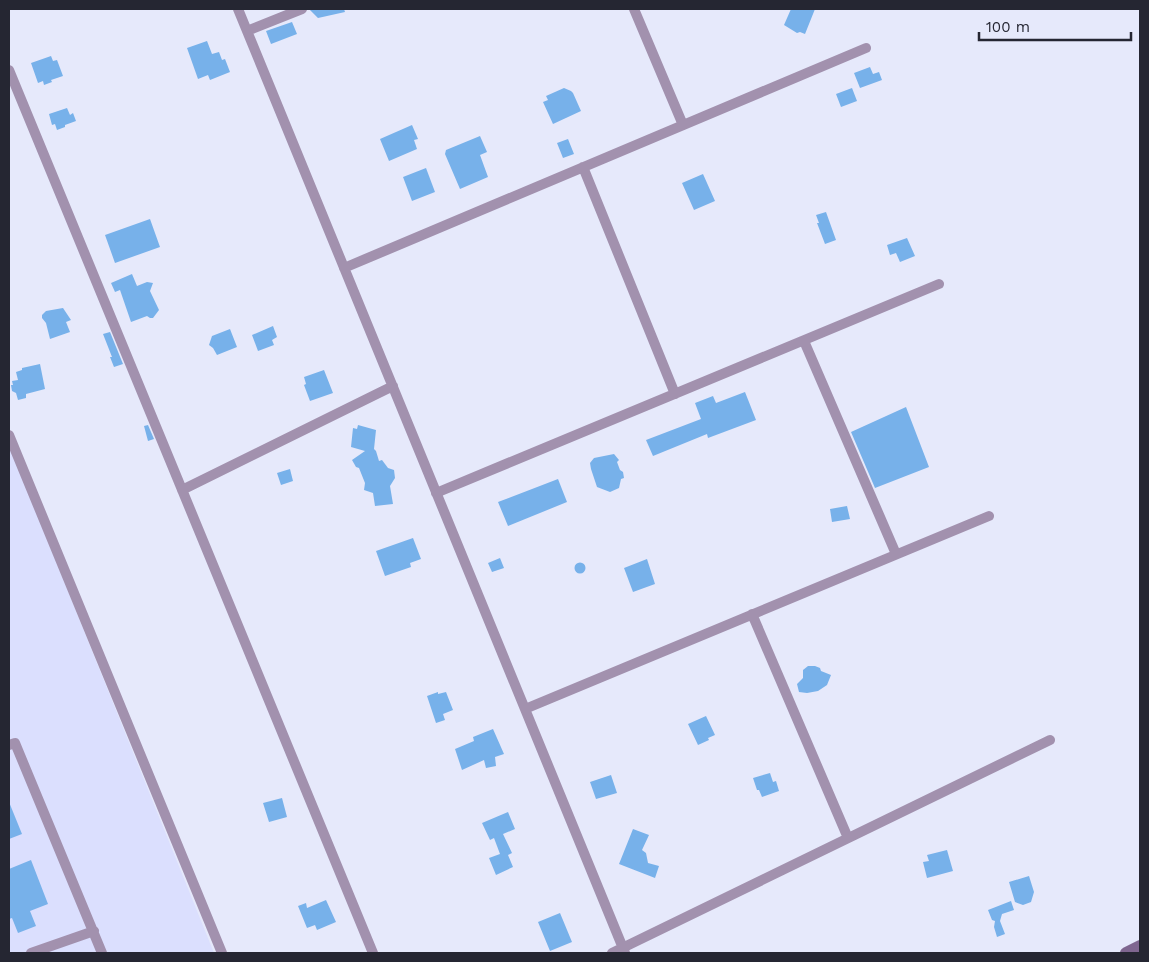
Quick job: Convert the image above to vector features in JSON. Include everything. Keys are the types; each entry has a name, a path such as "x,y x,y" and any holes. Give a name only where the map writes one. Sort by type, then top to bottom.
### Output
{"main road":[{"path":"1126,953 1140,946"}],"street":[{"path":"238,9 624,951"},
{"path":"247,31 302,9"},
{"path":"634,9 683,125"},
{"path":"344,268 866,48"},
{"path":"9,70 373,953"},
{"path":"583,167 675,394"},
{"path":"436,493 939,284"},
{"path":"804,340 896,554"},
{"path":"182,490 392,386"},
{"path":"9,435 222,953"},
{"path":"525,709 989,516"},
{"path":"752,614 848,838"},
{"path":"612,953 624,951 848,838 1050,740"},
{"path":"9,745 15,743 102,953"},
{"path":"31,953 94,931"}],"shaded area":[{"path":"9,445 214,953 9,953"}],"building":[{"path":"309,9 344,9 345,12 318,18"},
{"path":"791,9 815,9 805,34 797,33 784,25"},
{"path":"292,22 297,34 271,44 266,31"},
{"path":"207,41 212,54 219,52 222,60 225,59 230,72 210,80 208,75 198,79 187,48"},
{"path":"51,56 53,61 57,60 63,76 51,80 52,82 44,85 43,81 38,83 31,63"},
{"path":"870,67 873,74 879,72 882,80 860,88 854,73"},
{"path":"564,88 573,93 581,111 553,124 543,102 548,100 546,96"},
{"path":"852,88 857,101 841,107 836,94"},
{"path":"67,108 70,115 73,113 76,121 57,130 55,124 52,125 49,114"},
{"path":"412,125 418,139 414,140 417,149 389,161 380,139"},
{"path":"480,136 487,152 480,155 488,177 460,189 445,154 446,150"},
{"path":"568,139 574,154 563,158 557,143"},
{"path":"426,168 435,192 412,201 403,177"},
{"path":"703,174 715,201 694,210 682,183"},
{"path":"826,212 836,240 825,244 816,215"},
{"path":"150,219 160,247 115,263 105,235"},
{"path":"907,238 915,256 900,262 896,253 890,255 887,245"},
{"path":"132,274 137,286 147,282 153,283 150,291 159,310 153,318 147,316 131,322 120,290 115,292 111,283"},
{"path":"63,308 71,320 66,322 70,332 50,339 42,315 46,311"},
{"path":"273,326 277,337 272,340 274,345 258,351 252,335"},
{"path":"230,329 237,347 217,355 209,345 212,336"},
{"path":"110,332 123,364 114,367 103,334"},
{"path":"40,364 45,389 26,394 26,398 18,400 16,393 12,391 11,385 13,385 12,381 18,380 16,372 22,370 22,368"},
{"path":"324,370 333,393 310,401 304,385 306,384 304,377"},
{"path":"745,392 756,420 708,438 707,434 653,456 646,440 701,419 695,403 713,396 716,403"},
{"path":"906,407 929,467 875,488 851,432"},
{"path":"148,425 154,439 148,441 144,426"},
{"path":"358,425 376,430 374,449 379,461 382,460 388,468 394,470 395,478 390,486 393,504 375,506 373,493 364,490 365,483 359,468 356,467 352,460 365,451 351,447 353,428 357,429"},
{"path":"614,454 619,460 617,462 624,478 621,479 619,488 610,492 597,487 590,463 594,458"},
{"path":"290,469 293,481 281,485 277,473"},
{"path":"558,479 567,502 508,526 498,502"},
{"path":"847,506 850,519 832,522 830,509"},
{"path":"413,538 421,559 410,563 411,567 385,576 376,551"},
{"path":"500,558 504,568 492,572 488,563"},
{"path":"647,559 655,584 633,592 624,568"},
{"path":"580,562 586,568 580,574 574,568"},
{"path":"808,666 815,666 831,675 827,685 818,691 799,692 797,684 803,678 803,670"},
{"path":"438,692 438,694 446,692 453,710 443,714 445,720 436,723 427,696"},
{"path":"706,716 715,735 698,745 688,724"},
{"path":"493,729 504,754 495,757 496,766 486,768 484,760 462,770 455,749 474,741 473,737"},
{"path":"770,773 773,782 776,781 779,791 762,797 759,790 757,790 753,778"},
{"path":"611,775 617,793 596,799 590,782"},
{"path":"282,798 287,817 269,822 263,803"},
{"path":"9,802 22,834 9,839"},
{"path":"508,812 515,829 503,834 512,853 508,855 513,867 496,875 489,858 500,854 494,838 490,840 482,823"},
{"path":"633,829 649,835 642,850 646,853 648,863 659,866 655,878 619,864"},
{"path":"947,850 953,871 927,878 923,862 929,861 927,855"},
{"path":"31,860 48,904 30,911 36,926 18,933 12,918 9,919 9,869"},
{"path":"1029,876 1034,892 1031,902 1023,905 1015,902 1009,882"},
{"path":"326,900 336,922 317,930 315,925 307,928 298,906 306,903 307,908"},
{"path":"1011,901 1014,910 1002,914 1000,921 1005,934 997,937 994,927 995,921 992,920 988,910"},
{"path":"560,913 572,942 550,951 538,922"}]}
